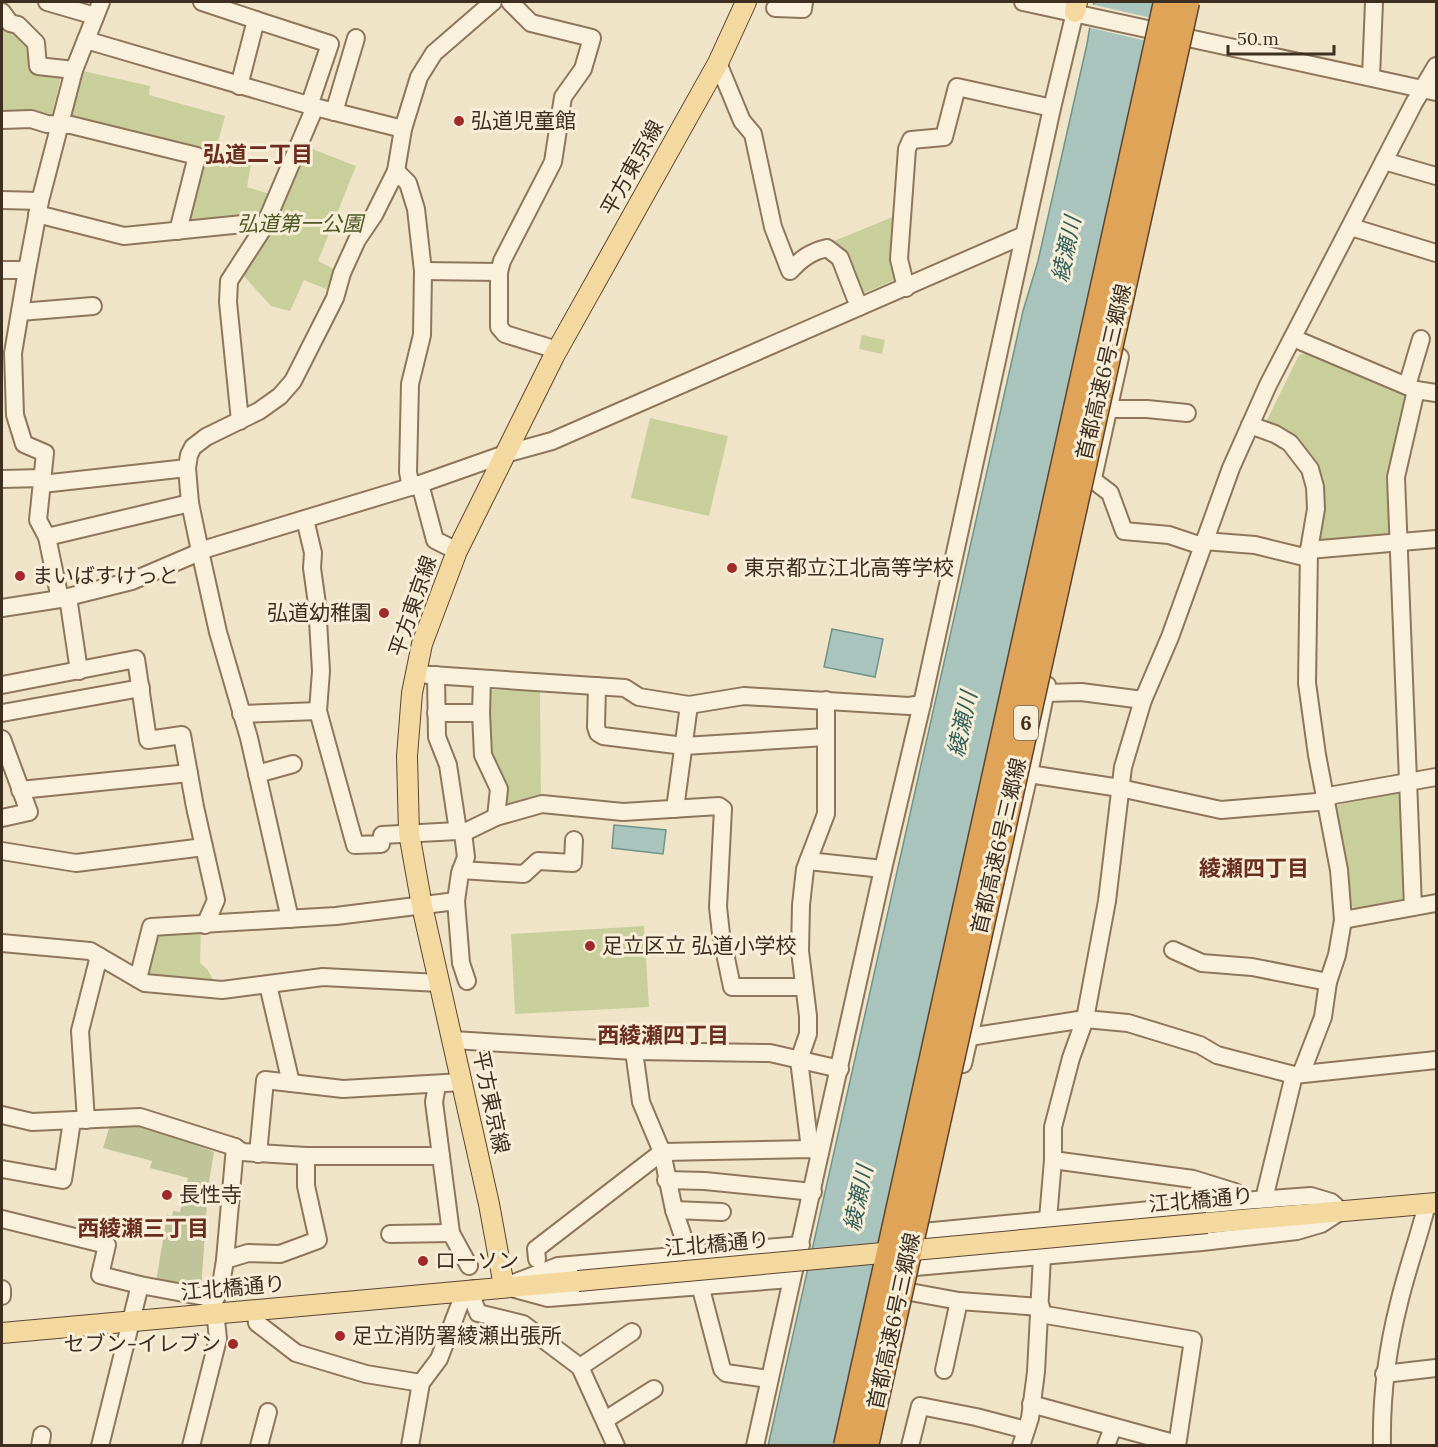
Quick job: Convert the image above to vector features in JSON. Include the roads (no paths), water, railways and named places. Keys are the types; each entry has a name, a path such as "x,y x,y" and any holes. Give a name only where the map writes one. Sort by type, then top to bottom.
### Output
{"highway":[{"name":"首都高速6号三郷線","path":"846,1446 1166,2"},
{"name":"首都高速6号三郷線","path":"866,1446 1187,2"}],"main road":[{"name":"平方東京線","path":"504,1286 489,1204 422,906 409,833 407,756 416,674 422,644 457,550 504,454 557,350 718,63 746,2"},
{"name":"江北橋通り","path":"2,1333 132,1321 215,1307 255,1310 1432,1204"}],"street":[{"path":"47,2 98,9 74,70 38,207 14,353 15,415 24,444 45,453 38,520 47,537 64,598 79,671"},
{"path":"202,2 330,44 312,107 264,227 229,282 228,302 240,421"},
{"path":"291,919 242,714 218,632 190,503 187,468 193,447 206,437 240,421 280,396 293,381 335,298 342,273 357,240 374,215 396,171 403,129 419,77 434,53 493,2"},
{"path":"510,2 531,23 599,38 583,69 563,97 553,162 502,261 499,272 499,327 505,334 557,350"},
{"path":"775,8 803,9 804,2"},
{"path":"1023,2 1079,9 1183,36 1429,90"},
{"path":"878,1446 915,1267 1029,774 1109,408 1183,36 1196,2"},
{"path":"1371,77 1374,2"},
{"path":"815,1151 840,1069 1052,108 1079,9"},
{"path":"2,12 10,23 18,25 36,43 38,66 74,70"},
{"path":"239,86 256,20"},
{"path":"333,112 356,38"},
{"path":"86,40 312,107 403,129"},
{"path":"718,63 742,121 753,134 773,227 790,271 800,260 814,251 826,248 840,258 859,307"},
{"path":"910,1446 920,1406 976,1417 1024,1438 1031,1404 1040,1311 1042,1256 1053,1160 1053,1127 1084,1019 1107,901 1123,766 1143,700 1170,637 1203,543 1250,425 1384,161 1429,90 1437,66"},
{"path":"906,288 899,259 907,149 911,140 944,137 957,87 1052,108"},
{"path":"2,120 31,119 47,124 71,125 197,156 178,231"},
{"path":"1384,161 1437,176"},
{"path":"396,171 408,183 416,209 423,271 422,334 410,384 408,472 435,540 457,550"},
{"path":"2,200 38,207 124,236 253,223 264,227"},
{"path":"1351,226 1437,253"},
{"path":"2,608 64,598 132,581 200,551 415,485 504,454 552,441 1024,235"},
{"path":"2,270 27,270"},
{"path":"423,271 499,272"},
{"path":"20,312 93,306"},
{"path":"1293,338 1412,388 1437,393"},
{"path":"1413,907 1396,477 1421,339"},
{"path":"1109,408 1147,408 1186,412"},
{"path":"1250,425 1275,434 1290,443 1310,469 1315,487 1316,509 1309,550 1307,683 1317,755 1339,870 1343,920 1337,955 1328,982 1323,1017 1298,1074 1264,1199"},
{"path":"2,479 43,481 187,468"},
{"path":"1093,480 1110,493 1124,531 1169,535 1203,543 1255,544 1304,557 1309,550"},
{"path":"47,537 190,503"},
{"path":"305,519 313,553 312,568 317,604 321,671 318,711 355,845 381,844 382,835 461,832 496,817 542,804 623,812 720,806 723,809 718,907 732,987 804,987"},
{"path":"1309,550 1437,539"},
{"path":"2,686 136,659 148,740 183,735 216,900 205,925"},
{"path":"416,674 625,688 639,697 689,705 744,696 909,706 922,704"},
{"path":"436,675 437,736 448,765 466,857 461,870 456,901 461,963 468,981"},
{"path":"482,679 483,755 499,789 496,817"},
{"path":"597,686 596,727 598,733 603,736 684,746 826,737"},
{"path":"2,713 141,688"},
{"path":"1045,693 1082,692 1143,700"},
{"path":"755,1446 791,1279 813,1192 815,1151 799,1060 808,1034 807,1000 800,951 801,905 808,861 826,814 826,700"},
{"path":"675,809 689,705"},
{"path":"242,714 318,711"},
{"path":"436,713 481,713"},
{"path":"2,739 28,812 2,818"},
{"path":"257,774 293,764"},
{"path":"20,790 189,773"},
{"path":"1029,774 1120,788 1221,810 1317,802 1334,795 1437,777"},
{"path":"461,870 524,874 538,861 573,863 574,840"},
{"path":"2,851 76,863 204,847"},
{"path":"808,861 883,869"},
{"path":"138,979 151,927 336,916 456,901"},
{"path":"1343,920 1437,903"},
{"path":"2,943 90,951 145,983 222,990 323,977 439,983"},
{"path":"1173,950 1202,963 1252,967 1328,982"},
{"path":"2,1169 63,1180 79,1121 80,1032 99,956"},
{"path":"268,985 291,1083"},
{"path":"969,1037 1084,1019 1128,1023 1200,1045 1216,1054 1298,1074 1437,1060"},
{"path":"453,1040 634,1052 770,1053 840,1069"},
{"path":"634,1052 641,1102 662,1152 666,1180 689,1254"},
{"path":"258,1154 265,1080 343,1089 462,1082"},
{"path":"437,1085 434,1102 451,1233 469,1266"},
{"path":"2,1115 32,1122 140,1117 235,1147 242,1152 258,1154 441,1156"},
{"path":"191,1446 218,1339 215,1307 225,1260 235,1147"},
{"path":"537,1259 536,1249 662,1152 815,1151"},
{"path":"225,1260 248,1253 280,1254 318,1240 306,1186 306,1156"},
{"path":"1053,1160 1193,1179 1235,1192 1243,1201"},
{"path":"666,1180 705,1181 813,1192"},
{"path":"915,1267 1202,1242 1297,1231 1321,1224 1341,1211 1330,1202 1311,1196 923,1232"},
{"path":"1382,1446 1384,1374 1399,1302 1432,1204"},
{"path":"674,1210 722,1212"},
{"path":"2,1219 107,1245 100,1275 205,1297 215,1307"},
{"path":"390,1234 451,1233"},
{"path":"504,1286 558,1266 801,1245"},
{"path":"766,1248 778,1256 780,1264 775,1277 768,1280"},
{"path":"504,1286 548,1298 791,1279"},
{"path":"99,1446 140,1285"},
{"path":"700,1285 722,1369 726,1373 769,1379"},
{"path":"2,1289 2,1296"},
{"path":"473,1289 474,1303 478,1313 523,1324 580,1367 616,1446"},
{"path":"910,1292 1040,1311 1194,1340 1177,1445 1031,1404"},
{"path":"944,1370 959,1300"},
{"path":"410,1446 421,1383 439,1359 460,1304"},
{"path":"255,1310 256,1323 297,1353 366,1374 421,1383"},
{"path":"580,1367 632,1332"},
{"path":"1384,1374 1437,1368"},
{"path":"605,1420 654,1389"},
{"path":"258,1446 268,1412"},
{"path":"1106,1446 1113,1426"}],"water":[{"name":"綾瀬川","path":"1094,2 1157,2 838,1445 768,1446 1023,311 1038,261 1087,44"},
{"path":"832,629 883,639 875,677 824,667"},
{"path":"614,825 666,830 663,854 612,848"}],"place":[{"name":"弘道児童館","path":"459,121"},
{"name":"東京都立江北高等学校","path":"732,568"},
{"name":"まいばすけっと","path":"20,576"},
{"name":"弘道幼稚園","path":"384,613"},
{"name":"足立区立 弘道小学校","path":"590,946"},
{"name":"長性寺","path":"167,1195"},
{"name":"ローソン","path":"423,1261"},
{"name":"足立消防署綾瀬出張所","path":"340,1336"},
{"name":"セブン-イレブン","path":"233,1344"}],"district":[{"name":"弘道二丁目","path":"258,154"},
{"name":"綾瀬四丁目","path":"1254,868"},
{"name":"西綾瀬四丁目","path":"663,1035"},
{"name":"西綾瀬三丁目","path":"143,1228"}],"park label":[{"name":"弘道第一公園","path":"300,224"}]}
